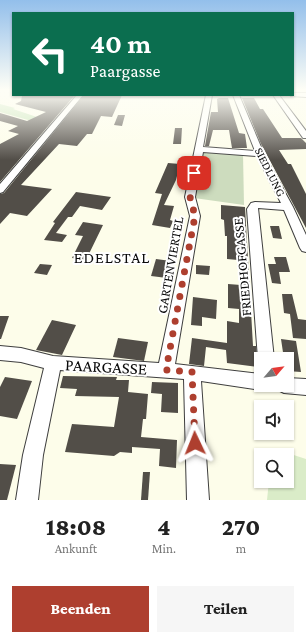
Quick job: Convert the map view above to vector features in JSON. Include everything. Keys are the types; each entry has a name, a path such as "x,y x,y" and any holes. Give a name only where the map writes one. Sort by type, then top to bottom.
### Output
{"street":[{"path":"0,190 65,113"},
{"name":"GARTENVIERTEL","path":"166,370 195,216 190,197 205,113"},
{"name":"SIEDLUNG","path":"243,113 260,154 288,207 306,248"},
{"path":"289,113 306,136"},
{"path":"198,149 260,154"},
{"name":"FRIEDHOFGASSE","path":"265,352 252,209 255,205 288,207"},
{"name":"PAARGASSE","path":"0,353 21,355 53,363 192,372 254,381"},
{"path":"27,500 34,455 53,363"},
{"path":"192,372 198,500"},
{"path":"294,386 306,387"}],"green space":[{"path":"5,113 26,113 46,120 42,124"},
{"path":"201,151 243,154 244,205 194,198"},
{"path":"294,455 306,459 306,500 267,500 268,488 294,488"}],"building":[{"path":"0,113 27,121 43,113 59,113 0,182 0,144 19,134 8,131 18,126 0,121"},
{"path":"69,113 114,113 112,117 101,116 92,134 87,134 77,146 59,144 21,185 52,189 27,216 10,213 0,224 0,194 4,193"},
{"path":"211,113 233,113 239,133 245,134 247,148 232,148 229,130 213,130 209,146 205,146"},
{"path":"248,113 266,113 282,138 301,138 306,143 306,149 279,150 288,164 291,164 306,194 306,228 261,144"},
{"path":"118,115 125,115 122,126 114,125"},
{"path":"175,128 182,128 181,144 173,144"},
{"path":"168,163 180,164 176,180 164,205 174,206 170,220 173,221 170,228 152,225 162,194 155,193"},
{"path":"76,192 111,197 102,210 80,206 72,217 68,217 56,233 67,235 62,242 44,240 55,223 53,222"},
{"path":"221,205 245,207 253,346 256,346 257,352 254,352 254,366 227,363 226,350 206,347 204,366 189,364 192,338 227,343 227,321 239,323 239,309 228,308 228,284 241,285 240,269 238,260 227,259 227,236 225,236 224,220 221,219"},
{"path":"83,222 103,225 86,260 72,258 83,236 75,235"},
{"path":"270,226 279,226 282,239 273,238"},
{"path":"274,257 286,257 290,272 279,272 281,284 272,283 268,264 276,264"},
{"path":"156,259 171,261 167,278 151,276"},
{"path":"40,264 52,265 47,275 34,273"},
{"path":"196,265 210,266 209,275 196,274"},
{"path":"282,294 292,294 298,319 306,320 306,339 293,338 290,314 284,313"},
{"path":"193,297 217,300 216,319 202,317 202,326 191,325"},
{"path":"0,316 9,316 1,339 0,339"},
{"path":"52,320 76,325 62,355 36,350"},
{"path":"118,338 148,342 144,361 113,357"},
{"path":"281,339 296,341 301,372 294,372 294,352 283,352"},
{"path":"63,376 117,377 116,380 129,380 128,392 148,394 146,419 143,419 141,437 177,440 176,468 159,466 160,449 132,447 132,453 120,452 114,456 65,452 72,424 114,427 119,397 75,396 77,389 60,388"},
{"path":"5,377 32,381 17,419 0,416 0,387"},
{"path":"152,382 178,383 178,413 161,412 162,394 151,393"},
{"path":"0,464 16,465 7,500 0,500"},
{"path":"143,472 150,472 148,500 141,500"}],"district":[{"name":"EDELSTAL","path":"112,257"}],"route":[{"path":"194,173 190,197 195,216 166,370 192,372 195,443"}]}
